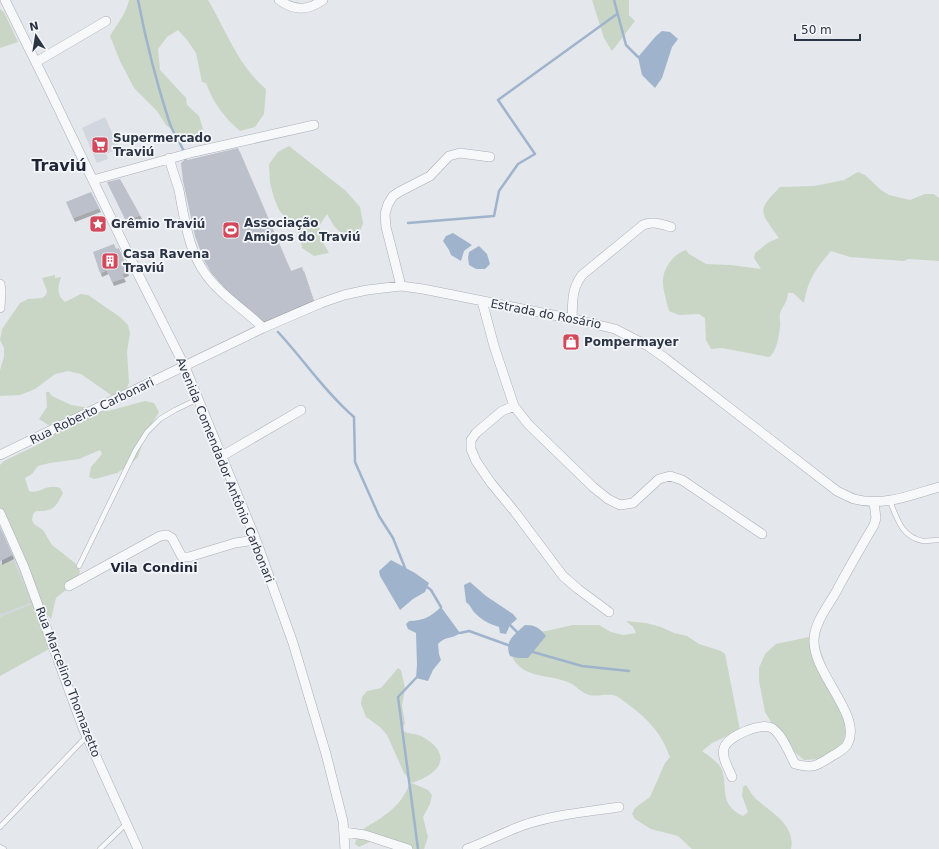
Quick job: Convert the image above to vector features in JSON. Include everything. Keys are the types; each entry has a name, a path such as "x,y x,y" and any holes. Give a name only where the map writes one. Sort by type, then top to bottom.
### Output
{"street":[{"path":"279,0 289,7 300,9 316,5 323,0"},
{"name":"Avenida Comendador Antônio Carbonari","path":"4,3 36,62 138,274 185,367 256,540 293,643 326,754 343,822 345,849"},
{"path":"36,62 106,21"},
{"path":"93,180 169,158 314,125"},
{"path":"401,286 386,227 385,214 390,200 399,192 430,176 449,156 460,153 490,157"},
{"path":"169,158 178,189 187,232 193,251 201,268 211,282 256,320 263,328"},
{"path":"572,318 573,292 582,275 643,225 656,223 671,227"},
{"path":"0,284 2,291 0,308"},
{"name":"Estrada do Rosário","path":"185,367 263,328 344,294 401,286 423,289 572,318 615,329 648,346 666,358 838,491 854,499 874,502 890,501 939,487"},
{"path":"482,301 494,346 514,406 528,424 593,487 620,505 633,503 659,479 670,476 682,480 762,534"},
{"name":"Rua Roberto Carbonari","path":"0,455 185,367"},
{"path":"514,406 502,411 476,433 471,440 471,449 476,461 491,483 515,512 563,576 609,612"},
{"path":"222,456 301,410"},
{"path":"732,777 723,754 724,747 729,741 742,732 760,726 770,727 778,733 795,764 807,767 820,764 842,750 848,744 850,724 821,668 816,654 814,638 820,620 874,525 876,518 874,502"},
{"name":"Rua Marcelino Thomazetto","path":"0,513 24,567 87,736 138,849"},
{"path":"69,586 160,536 167,535 172,538 182,557 190,557 236,543 256,540"},
{"path":"467,849 521,826 561,816 619,807"},
{"path":"344,832 364,835 408,849"}],"lane":[{"path":"79,566 135,451 147,432 160,419 198,399"},
{"path":"890,501 899,524 908,534 923,541 939,540"},
{"path":"0,827 87,736"},
{"path":"100,849 127,823"},
{"path":"0,847 4,849"}],"shaded area":[{"path":"105,117 119,148 106,154 108,159 97,163 82,128"},
{"path":"0,518 34,603 0,617"}],"green space":[{"path":"129,0 208,0 240,59 256,80 266,89 264,114 255,127 240,131 224,115 212,97 206,83 202,82 196,53 178,30 167,37 158,49 160,70 186,98 187,105 199,116 203,129 195,142 177,134 166,125 157,111 134,88 120,61 110,36 124,14"},
{"path":"592,0 629,0 629,15 635,21 612,51 604,38"},
{"path":"0,9 4,12 18,42 0,48"},
{"path":"289,146 346,191 360,207 363,223 358,237 345,237 334,226 327,214 319,226 322,241 329,253 314,256 302,248 299,233 279,210 274,198 270,183 269,164 278,152"},
{"path":"858,172 865,175 881,190 889,195 910,200 925,194 934,194 939,198 939,261 908,259 904,261 850,257 831,251 813,275 804,303 793,293 788,293 787,300 780,314 777,343 772,355 769,357 722,348 711,349 706,340 705,318 699,314 679,315 669,311 664,291 663,279 665,270 677,255 686,250 689,254 706,264 731,265 761,269 754,258 755,253 769,242 779,238 765,217 763,212 764,207 772,195 780,187 814,186 844,180"},
{"path":"55,275 55,278 61,277 58,290 60,296 65,302 81,294 88,295 120,317 128,325 130,333 127,352 129,383 121,395 111,395 81,374 68,371 55,374 35,389 20,395 0,396 0,370 4,357 4,348 0,340 2,329 20,303 28,299 42,298 46,295 47,291 42,278"},
{"path":"46,392 49,392 52,396 71,405 108,411 145,401 154,403 159,412 146,433 138,457 117,473 95,479 89,477 91,467 102,454 100,450 79,459 38,466 32,474 25,478 29,491 36,492 46,488 55,487 60,488 63,493 53,508 46,511 36,511 33,514 32,520 34,524 43,530 52,545 75,563 80,571 78,580 56,598 51,619 38,605 14,557 0,518 0,465 4,461 41,443 54,432 53,428 39,419 47,407"},
{"path":"13,560 32,602 2,614 0,611 0,565"},
{"path":"34,603 51,648 0,676 0,617"},
{"path":"626,621 646,623 661,627 674,633 687,636 699,644 721,651 725,654 740,730 712,743 702,751 719,765 724,778 726,798 734,811 743,816 748,812 742,796 743,787 746,785 752,795 786,826 790,832 792,840 791,849 692,849 678,836 651,829 635,819 632,814 635,808 650,797 665,763 670,757 663,741 654,728 643,716 618,697 609,695 589,695 570,683 527,671 520,667 514,660 510,651 532,632 546,631 573,625 599,625 611,632 623,635 636,633 633,627"},
{"path":"809,637 816,639 845,715 846,730 843,744 820,759 804,760 781,738 765,712 759,681 759,668 765,654 776,644"},
{"path":"398,668 401,670 405,688 402,706 405,723 402,730 407,733 423,737 433,744 441,757 440,763 430,775 412,783 404,773 387,735 380,727 366,717 361,704 362,697 367,691 381,688"},
{"path":"412,783 428,790 432,795 430,804 423,817 428,837 424,849 395,849 376,839 359,847 355,844 359,834 362,831 394,808 401,800 409,785"}],"water":[{"path":"662,31 670,32 678,39 672,47 662,78 655,88 642,75 638,57"},
{"path":"453,233 472,245 464,251 461,261 451,255 443,241 446,236"},
{"path":"479,246 487,254 490,264 485,269 476,269 469,265 469,252"},
{"path":"391,560 415,573 429,583 425,592 413,599 400,610 380,576 379,571"},
{"path":"470,582 486,596 513,614 517,619 510,625 506,634 500,633 499,627 487,622 474,613 466,602 464,585"},
{"path":"441,607 460,633 444,639 438,644 441,660 433,670 428,681 416,678 416,633 408,629 406,624 409,621 427,617"},
{"path":"525,625 537,628 546,636 528,658 510,656 508,651 509,642"}],"building":[{"name":"Associação Amigos do Traviú","path":"238,148 291,271 302,267 313,300 264,321 227,289 209,268 203,258 195,236 183,181 181,163 183,161"},
{"path":"120,179 140,215 126,221 107,182"},
{"path":"91,192 99,208 73,218 66,202"},
{"name":"Casa Ravena Traviú","path":"114,244 116,249 119,248 127,272 122,274 124,278 112,282 107,270 100,273 93,252"},
{"path":"0,528 12,555 0,561"}],"waterway":[{"path":"138,0 160,91 171,126 184,152 186,163"},
{"path":"614,0 626,45 638,57"},
{"path":"408,223 494,216 499,191 518,164 535,154 498,100 617,14"},
{"path":"278,332 324,387 354,417 355,462 379,516 393,538 405,568"},
{"path":"427,587 431,590 441,607"},
{"path":"510,625 517,632"},
{"path":"460,633 469,631 508,645"},
{"path":"533,652 582,666 629,671"},
{"path":"416,678 398,697 418,849"}],"place":[{"name":"Supermercado Traviú","path":"100,145"},
{"name":"Grêmio Traviú","path":"98,224"},
{"name":"Associação Amigos do Traviú","path":"231,230"},
{"name":"Casa Ravena Traviú","path":"110,261"},
{"name":"Pompermayer","path":"571,342"}],"district":[{"name":"Traviú","path":"59,165"},
{"name":"Vila Condini","path":"154,567"}]}
